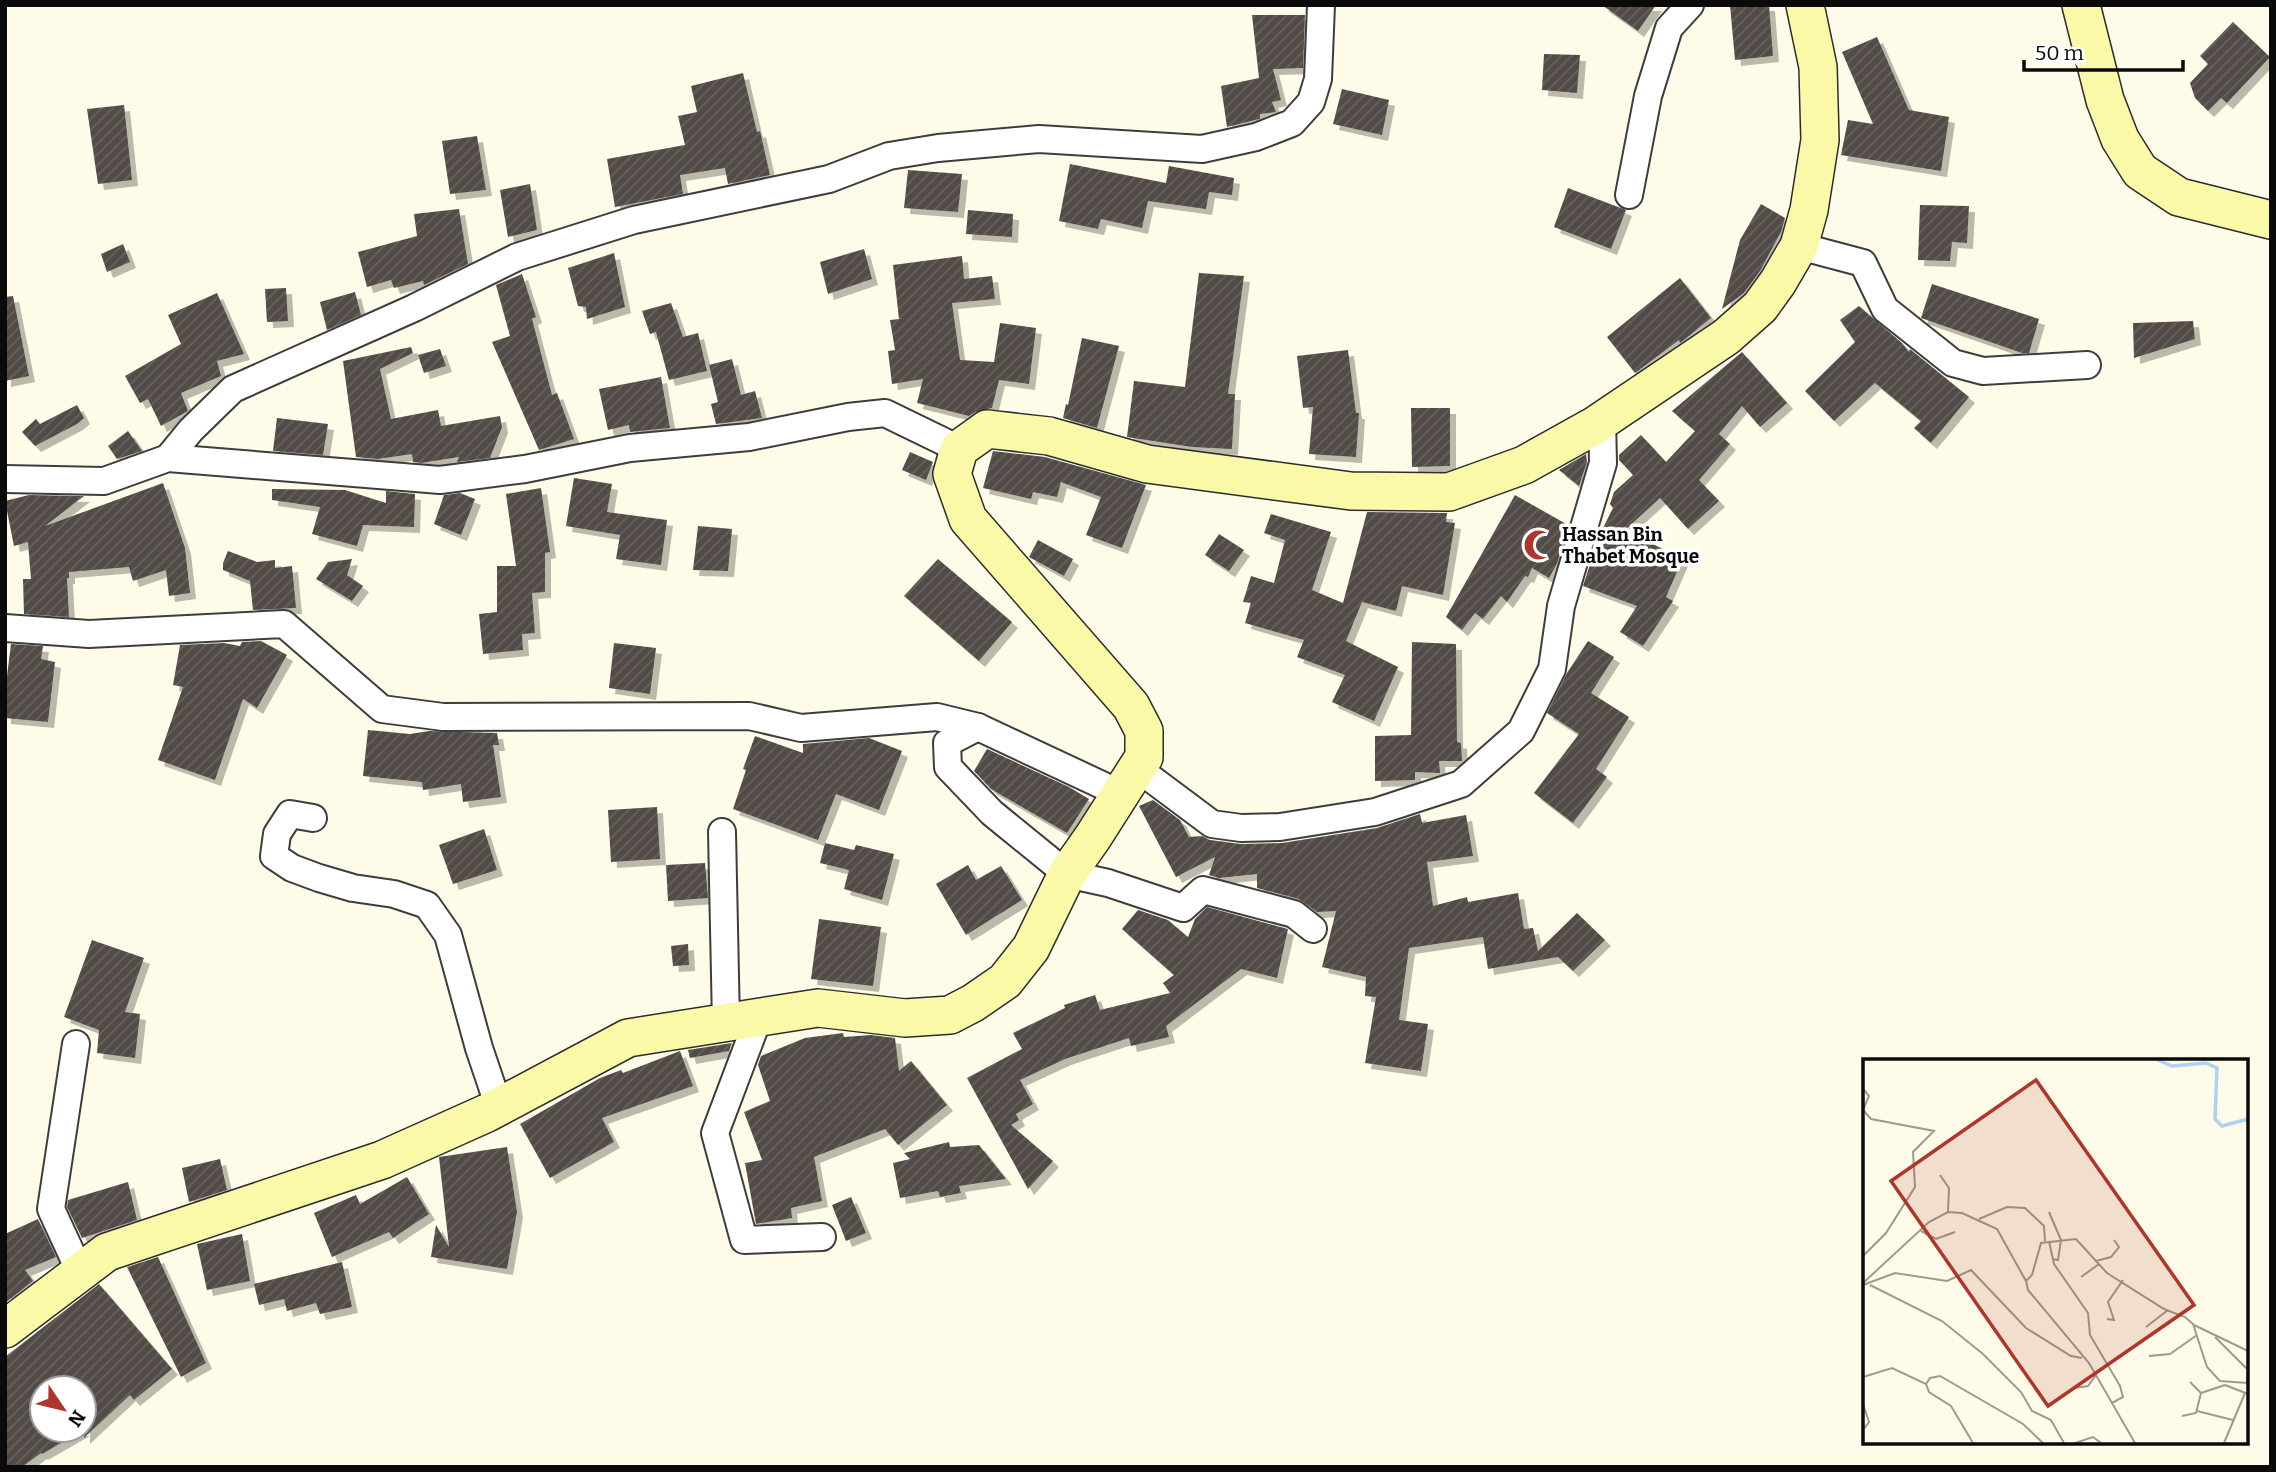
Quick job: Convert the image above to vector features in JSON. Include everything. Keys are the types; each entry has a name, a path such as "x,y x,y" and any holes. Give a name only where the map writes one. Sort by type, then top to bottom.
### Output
{"street":[{"path":"168,458 191,430 233,389 414,309 517,257 634,220 829,179 889,156 937,148 1039,139 1202,149 1256,137 1280,128 1292,123 1311,102 1318,79 1321,5"},
{"path":"1629,195 1648,96 1669,29 1690,5"},
{"path":"5,1329 107,1252 382,1160 499,1107 628,1038 818,1007 905,1018 950,1015 1005,981 1031,948 1068,874 1144,757 1144,730 1131,706 968,519 952,474 958,449 987,429 1049,436 1147,464 1351,491 1449,492 1524,465 1602,420 1734,329 1760,307 1778,282 1799,246 1809,210 1820,140 1818,66 1805,5"},
{"path":"2081,5 2105,100 2120,139 2140,171 2179,197 2271,220"},
{"path":"1799,246 1863,263 1885,309 1953,363 1983,370 2087,365"},
{"path":"5,479 104,481 168,458 440,480 525,468 630,447 749,437 848,417 885,413 958,449"},
{"path":"5,628 89,634 284,624 382,709 443,717 749,716 802,727 937,718 978,727 1129,781 1212,824 1241,828 1280,827 1375,812 1461,784 1521,731 1552,669 1562,606 1603,463 1602,420"},
{"path":"978,727 947,743 948,767 992,813 1068,874 1108,883 1183,908 1203,890 1294,914 1313,929"},
{"path":"313,818 290,814 276,834 274,856 292,868 319,878 353,888 394,894 427,905 448,935 479,1048 499,1107"},
{"path":"722,832 742,1021 715,1133 744,1240 822,1237"},
{"path":"76,1044 51,1209 80,1272"}],"building":[{"path":"1602,5 1656,5 1638,31"},
{"path":"1730,5 1769,5 1773,56 1735,60"},
{"path":"1252,15 1305,15 1303,68 1273,69 1281,100 1272,102 1276,112 1260,114 1260,119 1227,127 1221,86 1259,78"},
{"path":"2233,22 2270,57 2227,103 2221,98 2208,111 2195,98 2190,83 2208,64 2200,56"},
{"path":"1877,37 1909,110 1949,117 1941,171 1841,155 1848,120 1873,124 1842,52"},
{"path":"1544,54 1580,55 1577,93 1542,90"},
{"path":"743,73 770,175 728,184 725,168 680,175 683,194 615,207 607,159 685,145 678,116 697,112 691,86"},
{"path":"1342,89 1389,100 1382,135 1333,124"},
{"path":"124,105 132,180 98,184 87,109"},
{"path":"477,136 486,190 450,194 442,141"},
{"path":"1070,164 1166,183 1169,166 1234,178 1232,195 1209,192 1206,209 1148,201 1142,228 1101,219 1098,229 1059,221"},
{"path":"908,170 962,174 958,212 904,208"},
{"path":"530,184 537,230 508,237 500,190"},
{"path":"1568,188 1626,210 1611,249 1554,227"},
{"path":"1761,204 1785,218 1781,232 1760,271 1744,293 1722,309 1740,240"},
{"path":"1920,205 1969,206 1967,243 1952,242 1950,261 1918,260"},
{"path":"459,209 468,264 424,285 423,281 394,288 391,280 367,287 358,252 417,236 414,214"},
{"path":"968,210 1013,214 1012,237 966,234"},
{"path":"123,244 130,262 107,272 101,254"},
{"path":"864,249 872,279 828,294 820,262"},
{"path":"614,253 625,307 587,319 586,307 578,306 568,268"},
{"path":"962,256 964,279 992,276 995,299 952,303 960,360 994,362 1000,323 1036,328 1029,384 999,380 992,408 969,416 917,403 923,379 892,384 888,351 895,350 890,320 899,319 893,265"},
{"path":"1199,273 1244,276 1228,394 1235,394 1232,449 1192,447 1127,437 1134,381 1185,387"},
{"path":"522,274 536,317 532,319 552,395 557,393 574,439 539,450 492,342 510,336 496,285"},
{"path":"1680,278 1711,318 1635,373 1607,337"},
{"path":"1932,284 2039,319 2029,353 2022,353 1921,318"},
{"path":"286,288 288,321 267,322 265,289"},
{"path":"355,292 361,315 327,330 320,302"},
{"path":"217,293 244,354 217,361 221,376 181,393 188,411 161,426 148,399 140,403 125,376 181,344 168,315"},
{"path":"13,296 29,376 5,381 5,297"},
{"path":"671,303 683,337 698,333 707,371 669,380 656,332 650,334 642,311"},
{"path":"1859,306 1909,352 1910,349 1969,397 1931,443 1914,428 1921,421 1875,383 1834,421 1805,391 1855,342 1840,320"},
{"path":"2193,321 2195,339 2134,358 2133,323"},
{"path":"1082,338 1119,346 1097,428 1063,418"},
{"path":"411,347 413,353 380,369 391,419 438,410 441,426 500,416 502,427 490,458 457,462 459,457 421,463 413,462 412,454 378,459 356,457 343,361"},
{"path":"440,349 446,366 424,373 418,355"},
{"path":"1348,350 1356,413 1359,413 1356,457 1309,454 1313,407 1303,408 1297,356"},
{"path":"1742,352 1787,403 1760,427 1742,406 1719,434 1730,444 1699,480 1719,501 1688,529 1660,498 1624,531 1683,558 1666,597 1673,601 1643,646 1620,632 1637,606 1583,586 1600,534 1613,508 1610,504 1614,492 1633,475 1619,460 1619,455 1641,435 1666,462 1695,431 1672,411"},
{"path":"732,359 741,395 755,391 762,418 716,424 711,404 718,402 709,365"},
{"path":"661,377 670,428 630,432 629,425 608,430 599,389"},
{"path":"77,405 84,418 35,446 22,432 36,419 40,424"},
{"path":"1411,408 1450,408 1450,466 1412,467"},
{"path":"277,418 328,424 323,455 273,451"},
{"path":"128,431 142,451 117,459 108,446"},
{"path":"993,451 1045,457 1146,485 1122,548 1086,535 1101,497 1061,482 1057,497 1033,492 1031,499 983,488"},
{"path":"910,452 933,462 926,480 902,470"},
{"path":"1586,454 1587,462 1579,486 1559,470"},
{"path":"574,478 612,484 607,512 667,520 661,565 616,559 620,535 566,526"},
{"path":"163,483 185,548 190,593 169,596 166,570 133,581 129,567 69,572 69,617 24,614 23,579 31,579 28,542 14,546 5,501 29,495 84,496 45,526"},
{"path":"541,488 550,552 545,553 545,592 532,593 535,633 522,634 523,650 483,654 479,614 497,612 497,566 516,566 506,494"},
{"path":"272,489 345,490 386,503 386,491 415,494 414,527 363,525 357,546 312,534 320,507 272,500"},
{"path":"460,493 475,499 461,535 434,524 444,495"},
{"path":"1515,495 1568,525 1557,564 1549,578 1532,568 1528,577 1525,576 1507,602 1501,596 1483,619 1475,613 1462,630 1446,617"},
{"path":"1367,512 1447,513 1446,522 1455,523 1443,595 1402,586 1396,611 1362,602 1346,641 1398,667 1374,721 1332,702 1345,675 1297,657 1304,640 1245,623 1251,603 1243,602 1251,576 1274,583 1285,540 1264,533 1271,514 1331,532 1312,590 1343,603"},
{"path":"698,526 732,529 728,571 693,570"},
{"path":"1219,534 1244,550 1229,571 1205,555"},
{"path":"1038,540 1073,559 1064,576 1029,557"},
{"path":"228,551 257,562 275,560 275,568 292,566 296,608 253,610 250,581 223,570"},
{"path":"352,559 347,575 363,586 352,601 316,579 328,562"},
{"path":"938,559 1012,622 979,661 904,596"},
{"path":"261,641 287,655 257,708 243,699 215,780 158,760 183,687 173,685 180,645 224,643 240,646 242,642"},
{"path":"1588,641 1614,657 1591,693 1629,717 1596,769 1607,777 1573,823 1534,793 1579,734 1547,713 1567,673"},
{"path":"1412,642 1456,644 1457,742 1461,743 1462,761 1439,761 1440,773 1415,772 1415,780 1375,781 1375,736 1411,735"},
{"path":"614,643 656,648 650,694 609,688"},
{"path":"11,644 43,646 41,659 55,662 48,722 5,718 5,692"},
{"path":"368,730 410,734 429,731 497,733 499,745 493,745 501,797 463,802 461,784 423,790 422,782 363,776"},
{"path":"755,736 803,753 803,744 869,738 902,751 879,810 836,794 818,840 733,809"},
{"path":"987,749 1089,799 1067,833 991,789 974,771"},
{"path":"1153,800 1180,820 1189,837 1202,836 1210,840 1241,844 1282,843 1377,828 1420,814 1422,823 1466,815 1473,856 1427,862 1433,906 1467,897 1468,902 1518,893 1524,929 1533,928 1538,951 1577,913 1605,940 1573,971 1558,957 1488,969 1483,937 1409,948 1399,1020 1428,1024 1421,1071 1365,1063 1376,997 1365,996 1366,977 1322,967 1336,911 1317,912 1299,899 1257,888 1257,874 1219,878 1209,875 1215,857 1176,877 1139,806"},
{"path":"657,807 660,859 611,862 608,810"},
{"path":"484,829 497,870 453,884 439,845"},
{"path":"825,843 854,850 856,845 894,854 882,900 844,889 849,870 820,863"},
{"path":"705,863 708,898 668,901 666,865"},
{"path":"968,865 976,880 1001,866 1022,900 966,935 936,884"},
{"path":"1207,907 1288,929 1277,978 1241,969 1166,1026 1169,1037 1131,1046 1129,1038 1065,1059 1020,1080 1033,1104 1016,1114 1019,1120 1011,1125 1053,1161 1028,1189 967,1078 1022,1049 1013,1033 1065,1008 1064,1005 1095,995 1100,1010 1170,993 1163,983 1174,975 1122,929 1138,910 1168,920 1188,937 1195,919"},
{"path":"819,919 881,927 873,986 811,979"},
{"path":"92,940 144,958 125,1012 140,1014 135,1058 97,1053 99,1030 64,1017"},
{"path":"688,944 689,965 673,966 671,946"},
{"path":"843,1033 844,1037 871,1035 895,1038 899,1071 911,1061 947,1105 898,1145 885,1129 814,1157 822,1201 791,1208 792,1218 756,1224 745,1163 762,1160 744,1112 770,1101 758,1065 761,1056 805,1038"},
{"path":"732,1043 729,1051 690,1058 688,1050"},
{"path":"680,1051 693,1086 602,1118 614,1142 550,1178 520,1124 600,1078 621,1070 623,1073"},
{"path":"949,1142 950,1147 979,1145 1006,1179 959,1186 961,1193 940,1197 938,1191 900,1198 893,1163 910,1159 904,1153"},
{"path":"507,1147 517,1212 507,1269 431,1257 436,1225 449,1247 439,1157"},
{"path":"220,1159 227,1190 189,1202 182,1168"},
{"path":"407,1177 429,1214 393,1238 389,1232 332,1257 314,1213 356,1195 360,1204"},
{"path":"128,1182 137,1220 82,1238 67,1207 68,1200"},
{"path":"851,1197 866,1233 846,1241 832,1205"},
{"path":"38,1219 56,1257 25,1270 33,1281 5,1303 5,1234"},
{"path":"242,1234 250,1281 207,1290 197,1244"},
{"path":"158,1257 206,1363 181,1377 127,1267"},
{"path":"342,1262 352,1307 320,1314 316,1303 287,1311 284,1299 259,1305 254,1284"},
{"path":"99,1284 172,1369 134,1400 130,1395 98,1425 98,1374 28,1374 28,1444 60,1444 22,1467 5,1467 5,1357"}],"place":[{"name":"Hassan Bin Thabet Mosque","path":"1539,545"}]}
